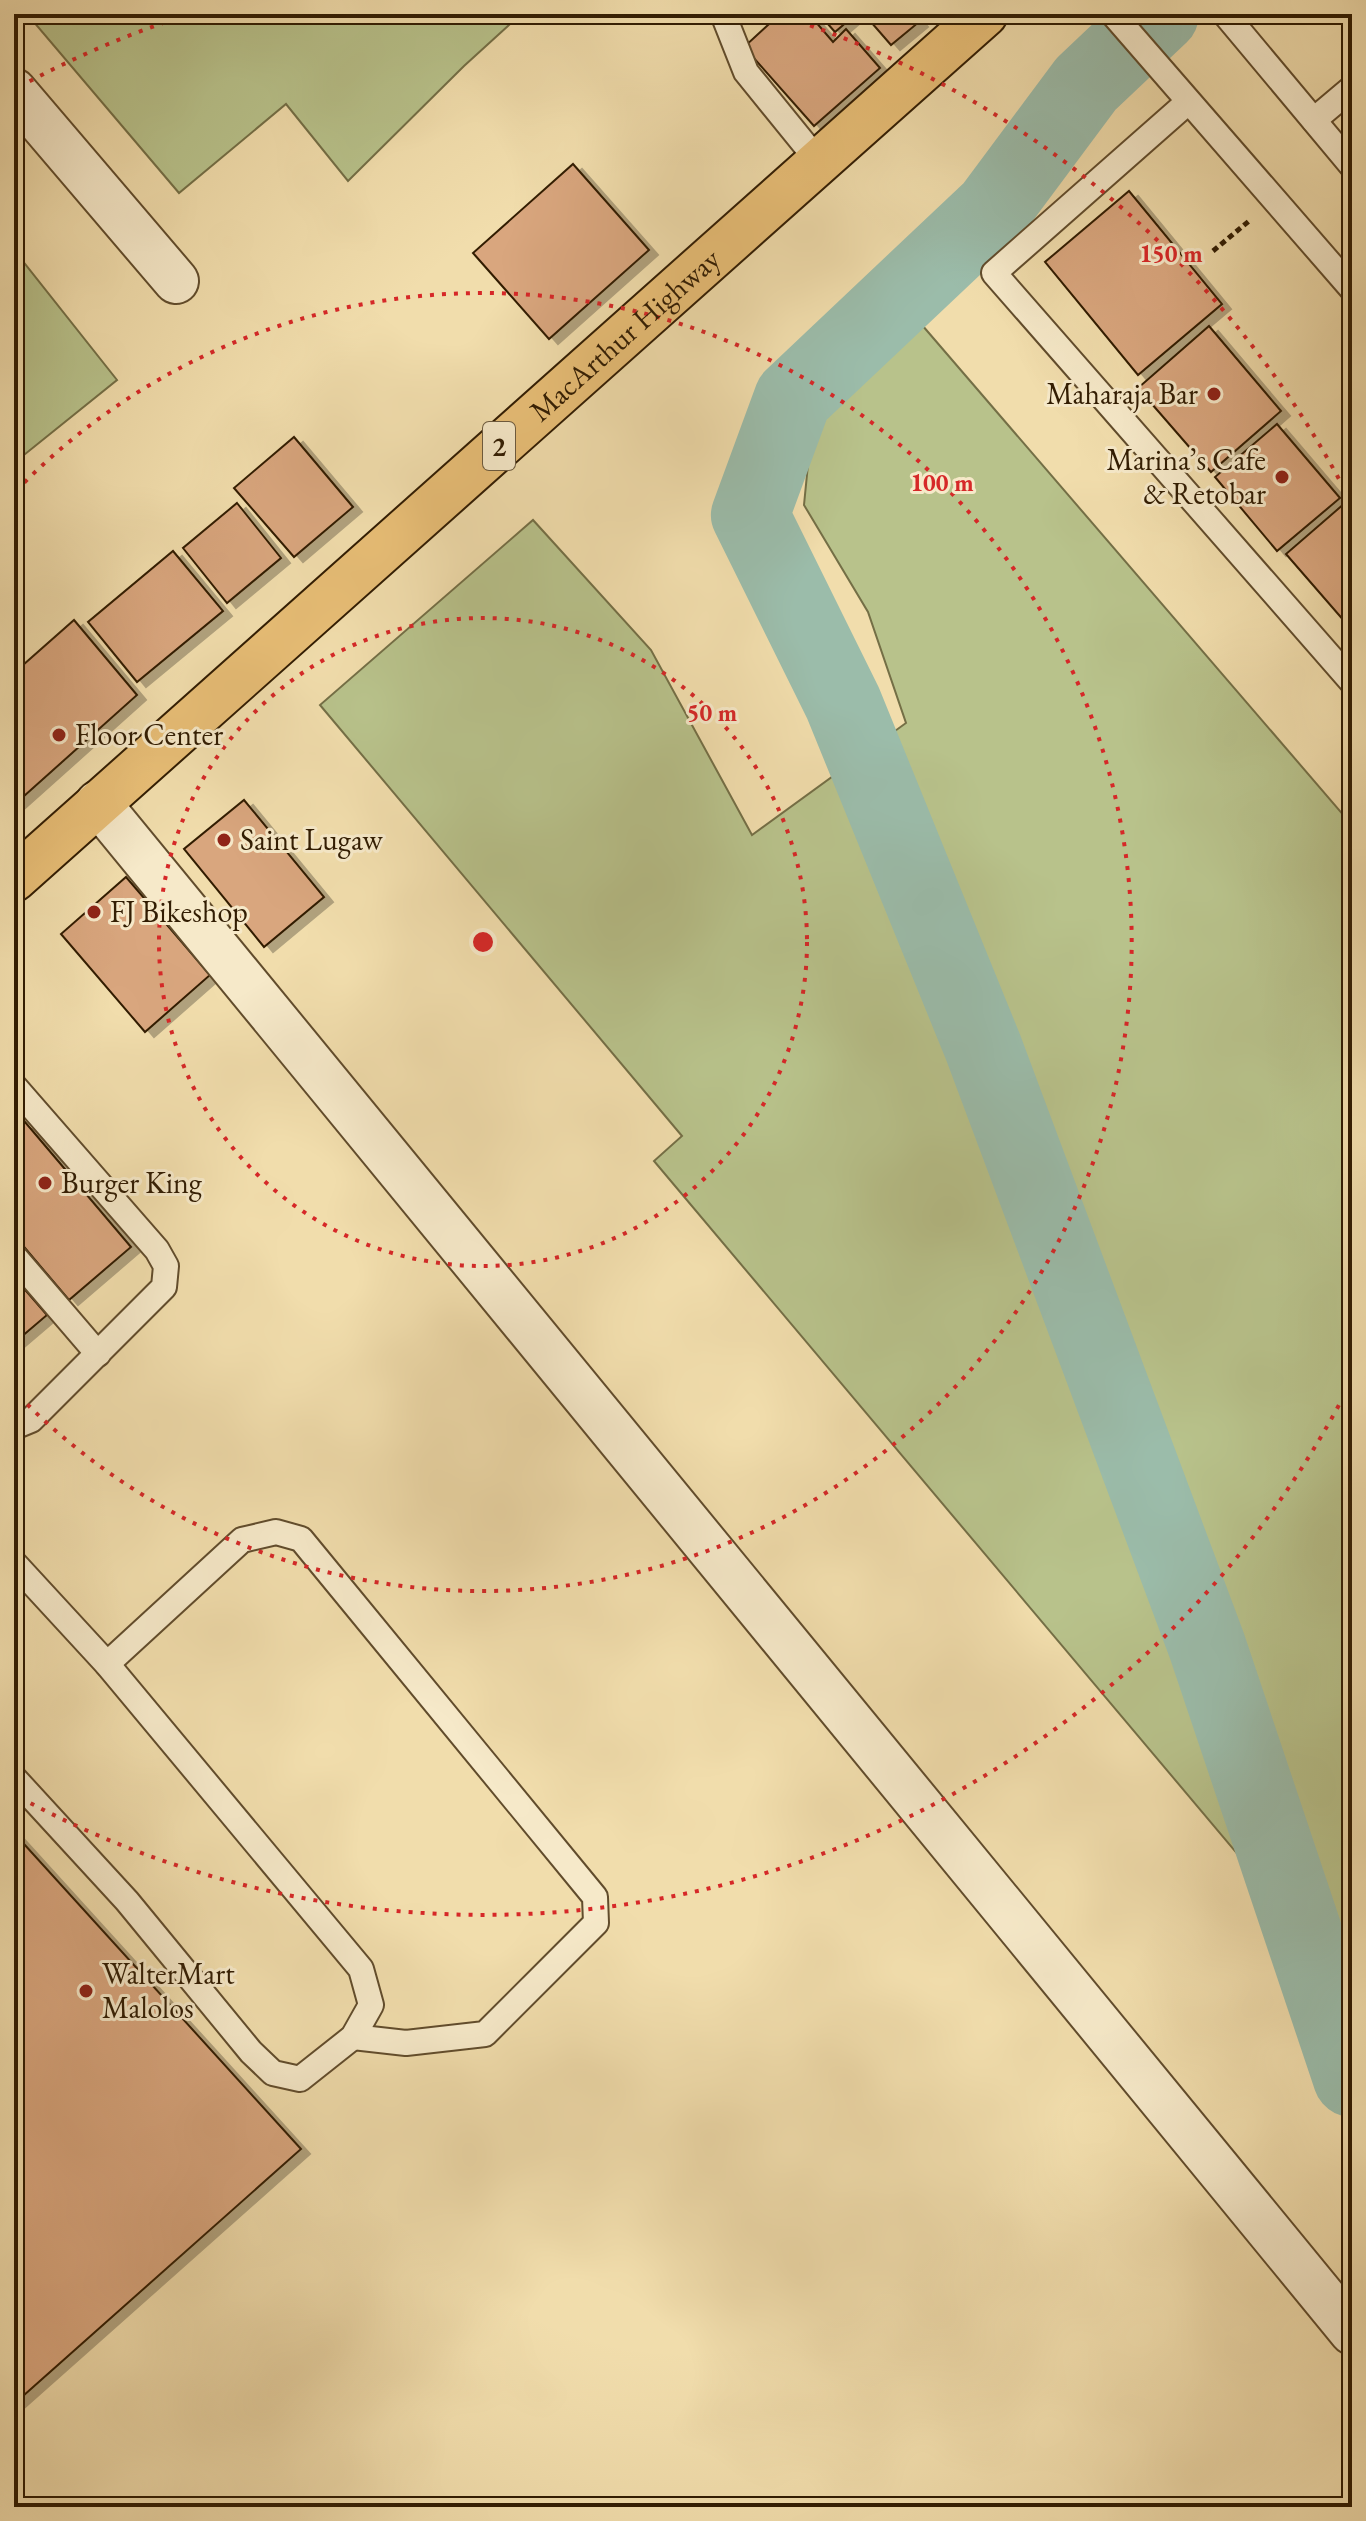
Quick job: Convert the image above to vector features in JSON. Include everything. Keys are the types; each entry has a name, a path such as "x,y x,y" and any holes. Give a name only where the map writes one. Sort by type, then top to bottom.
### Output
{"highway":[{"name":"MacArthur Highway","path":"14,879 985,14"}],"street":[{"path":"14,91 176,281"},
{"path":"98,803 1352,2332"}],"lane":[{"path":"723,14 746,72 819,162"},
{"path":"1113,14 1352,289"},
{"path":"1226,16 1352,166"},
{"path":"1314,120 1352,88"},
{"path":"1188,102 994,273 1352,682"},
{"path":"14,1086 157,1250 166,1266 164,1287 31,1420 14,1427"},
{"path":"14,1256 98,1354"},
{"path":"107,1664 242,1540 276,1532 301,1539 595,1897 596,1923 485,2034 406,2043 353,2037"},
{"path":"14,1563 107,1664 361,1969 371,2005 353,2037 300,2079 273,2073 251,2052 127,1901 14,1778"}],"green space":[{"path":"27,14 521,14 348,181 286,104 179,193"},
{"path":"14,250 117,380 14,463"},
{"path":"916,318 1352,825 1352,1990 654,1161 682,1136 320,705 533,520 651,650 752,835 906,723 868,612 804,505 811,434"}],"building":[{"path":"780,14 809,14 833,42 846,29 880,68 814,126 744,47"},
{"path":"819,14 856,14 835,32"},
{"path":"864,14 912,14 919,22 891,45"},
{"path":"573,164 649,250 549,339 473,253"},
{"path":"1129,191 1222,304 1138,375 1045,262"},
{"path":"1209,326 1281,411 1211,472 1138,388"},
{"path":"1277,424 1340,498 1277,551 1215,477"},
{"path":"294,437 353,507 294,557 234,488"},
{"path":"237,503 281,558 227,603 183,548"},
{"path":"1345,503 1352,511 1352,630 1286,554"},
{"path":"173,551 223,611 137,682 88,622"},
{"path":"74,620 137,695 14,805 14,673"},
{"path":"244,800 324,897 264,947 184,849"},
{"path":"126,877 210,975 145,1032 61,934"},
{"name":"Burger King","path":"25,1122 131,1247 69,1300 14,1235 14,1132"},
{"path":"14,1277 47,1315 14,1343"},
{"name":"WalterMart Malolos","path":"14,1833 301,2149 14,2404"}],"waterway":[{"path":"1160,14 1086,84 993,209 793,398 750,515 843,703 983,1047 1207,1646 1352,2078"}],"place":[{"name":"Maharaja Bar","path":"1214,394"},
{"name":"Marina’s Cafe & Retobar","path":"1282,477"},
{"name":"Floor Center","path":"59,735"},
{"name":"Saint Lugaw","path":"224,840"},
{"name":"FJ Bikeshop","path":"94,912"},
{"name":"Burger King","path":"45,1183"},
{"name":"WalterMart Malolos","path":"86,1991"}]}
